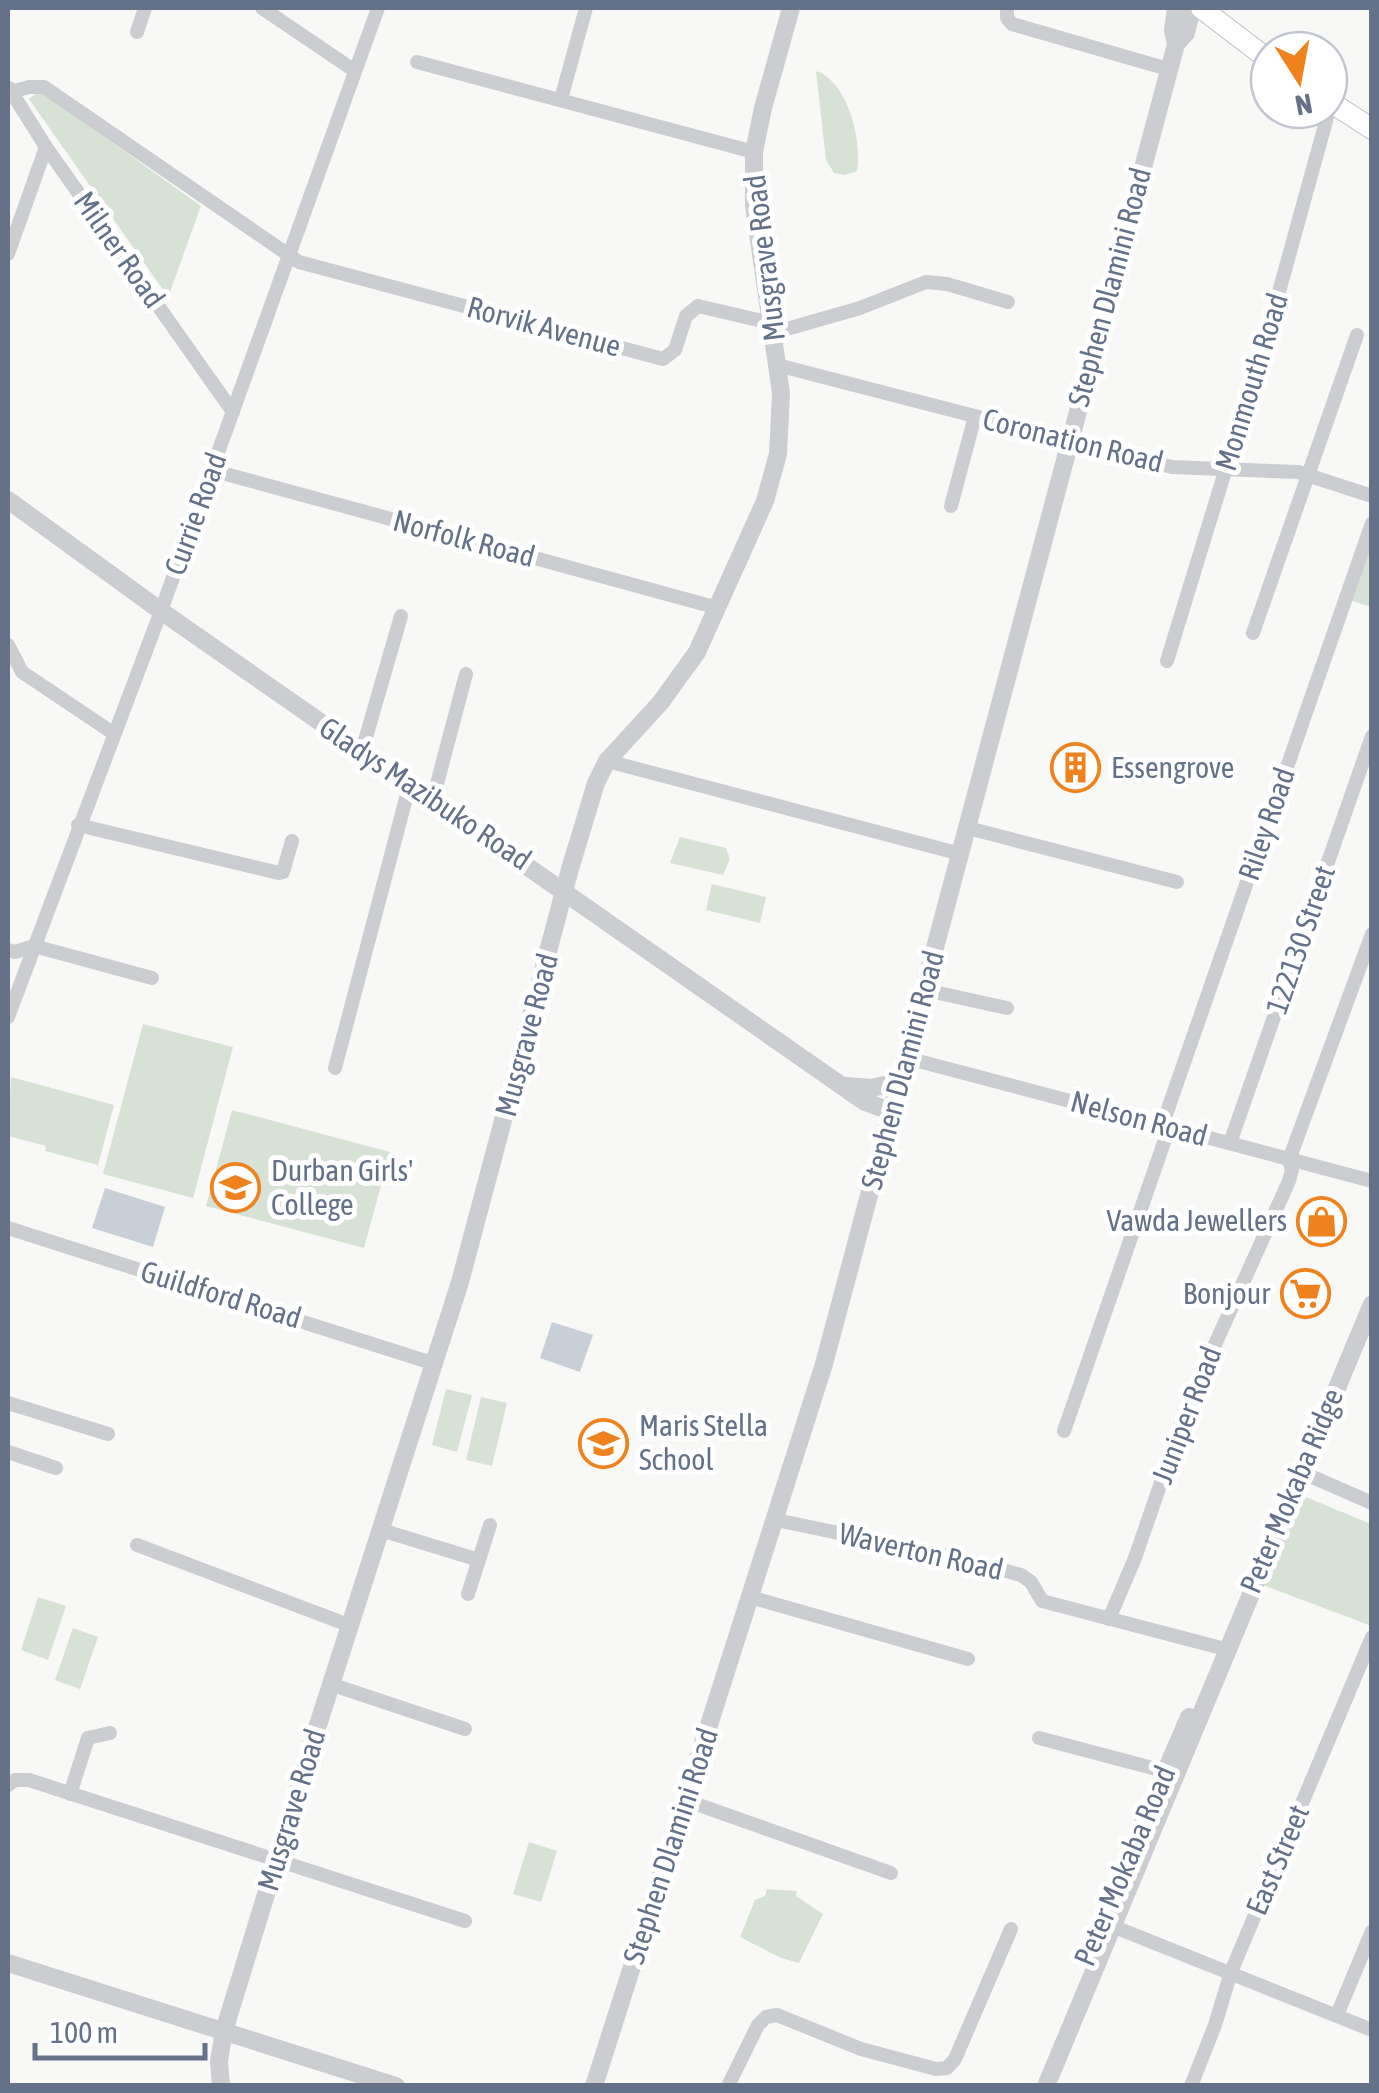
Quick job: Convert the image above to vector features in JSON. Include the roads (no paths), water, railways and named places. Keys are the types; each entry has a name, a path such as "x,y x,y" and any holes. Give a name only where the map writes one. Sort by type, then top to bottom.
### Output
{"main road":[{"path":"1200,8 1249,45"},
{"path":"1349,114 1372,129"}],"street":[{"path":"136,32 145,8"},
{"path":"264,8 355,72"},
{"name":"Currie Road","path":"8,1018 160,612 378,8"},
{"path":"562,99 586,8"},
{"name":"Musgrave Road","path":"221,2086 224,2031 482,1210 596,783 606,761 686,670 765,501 778,454 782,422 754,206 754,152 762,108 791,8"},
{"path":"1007,8 1012,24 1168,69"},
{"name":"Stephen Dlamini Road","path":"1176,8 1176,44"},
{"name":"Stephen Dlamini Road","path":"594,2086 824,1364 1168,69 1176,44 1186,33 1192,8"},
{"path":"417,62 754,152"},
{"path":"10,89 44,87 288,257"},
{"name":"Milner Road","path":"10,89 232,412"},
{"name":"Monmouth Road","path":"1167,661 1271,320 1322,130"},
{"path":"8,254 46,146"},
{"name":"Rorvik Avenue","path":"288,257 663,358 676,350 686,316 698,306 772,328"},
{"path":"772,328 860,308 926,282 1008,302"},
{"path":"1253,633 1357,335"},
{"name":"Coronation Road","path":"777,364 1172,467 1308,474 1372,496"},
{"path":"951,506 975,416"},
{"name":"Norfolk Road","path":"211,470 718,608"},
{"name":"Gladys Mazibuko Road","path":"8,504 871,1105 893,1112"},
{"name":"Riley Road","path":"1064,1430 1372,523"},
{"path":"362,751 401,616"},
{"path":"8,645 22,672 113,732"},
{"path":"433,800 466,674"},
{"name":"122130 Street","path":"1230,1143 1372,736"},
{"path":"606,761 961,854"},
{"path":"335,1068 410,784"},
{"path":"78,825 279,874 292,841"},
{"path":"968,828 1177,882"},
{"name":"Juniper Road","path":"1108,1619 1135,1558 1188,1404 1289,1181 1290,1160 1372,934"},
{"path":"8,950 16,952 34,946 152,978"},
{"path":"8,968 22,980"},
{"path":"925,990 1008,1008"},
{"name":"Nelson Road","path":"907,1058 1372,1182"},
{"path":"845,1086 872,1088 901,1081"},
{"name":"Guildford Road","path":"8,1228 435,1364"},
{"name":"Peter Mokaba Ridge","path":"1224,1649 1372,1304"},
{"path":"8,1403 108,1434"},
{"path":"8,1452 56,1468"},
{"path":"1301,1472 1372,1503"},
{"name":"Waverton Road","path":"776,1520 968,1560 1021,1576 1031,1582 1042,1601 1224,1649"},
{"path":"468,1594 490,1525"},
{"path":"381,1530 479,1560"},
{"path":"137,1545 352,1626"},
{"path":"750,1597 968,1659"},
{"name":"East Street","path":"1191,2086 1231,1972 1372,1637"},
{"name":"Peter Mokaba Road","path":"1046,2086 1112,1926 1164,1771 1224,1649"},
{"name":"Peter Mokaba Road","path":"1033,2086 1224,1649"},
{"path":"332,1685 465,1730"},
{"path":"70,1794 88,1738 110,1733"},
{"path":"1039,1738 1164,1771"},
{"path":"8,1785 16,1780 29,1780 466,1921"},
{"path":"686,1800 891,1873"},
{"path":"1112,1926 1372,2030"},
{"path":"728,2086 758,2025 766,2017 777,2015 861,2050 927,2067 947,2068 955,2059 1011,1930"},
{"path":"1337,2016 1372,1931"},
{"path":"8,1963 396,2086"},
{"path":"220,2061 236,2047 260,2042"}],"place":[{"name":"Essengrove","path":"1076,768"},
{"name":"Durban Girls' College","path":"236,1188"},
{"name":"Vawda Jewellers","path":"1322,1221"},
{"name":"Bonjour","path":"1305,1294"},
{"name":"Maris Stella School","path":"604,1443"}]}
